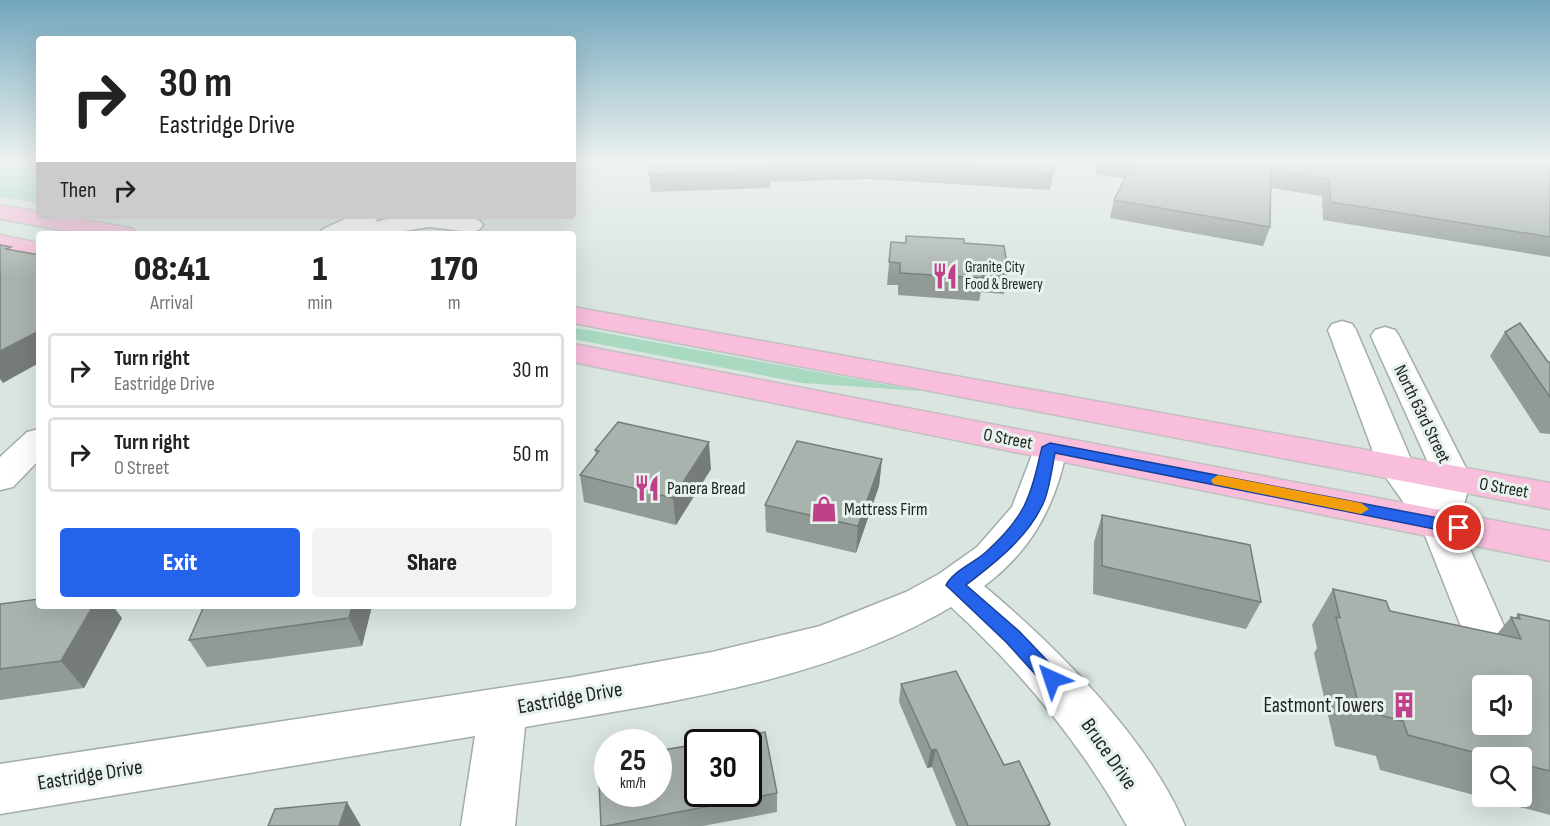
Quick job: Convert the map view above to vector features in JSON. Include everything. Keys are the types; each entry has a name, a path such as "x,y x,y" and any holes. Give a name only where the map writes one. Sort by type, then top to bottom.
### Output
{"main road":[{"path":"0,212 36,218"},
{"path":"40,219 108,231"},
{"path":"0,242 36,249"},
{"name":"O Street","path":"576,316 1550,496"},
{"name":"O Street","path":"576,354 1550,546"}],"street":[{"path":"364,228 386,219"},
{"path":"348,231 412,219 444,219 471,225"},
{"path":"1342,330 1397,468 1440,524 1482,626"},
{"name":"North 63rd Street","path":"1385,336 1454,478 1440,524"},
{"path":"0,478 36,443"},
{"name":"Eastridge Drive","path":"0,789 503,710 633,687 788,655 864,631 954,585 991,558 1022,525 1037,500 1050,447"},
{"name":"Bruce Drive","path":"954,585 1012,636 1065,694 1112,754 1158,826"},
{"path":"488,826 503,710"}],"green space":[{"path":"576,328 921,391 803,383 576,340"}],"building":[{"path":"1117,201 1270,201 1270,227"},
{"path":"1550,201 1550,237 1331,202"},
{"path":"906,236 964,239 964,243 1004,246 1008,271 982,270 983,278 900,273 900,263 889,262 891,242 906,243"},
{"path":"0,245 11,247 6,249 36,254 36,333 0,351"},
{"path":"1520,323 1550,362 1550,397 1505,332"},
{"path":"618,422 709,442 673,498 580,475 599,451 595,450"},
{"path":"797,441 882,459 858,526 765,505"},
{"path":"1102,515 1250,545 1261,602 1102,566"},
{"path":"1333,589 1386,601 1390,611 1521,639 1511,617 1520,619 1518,614 1550,621 1550,771 1532,767 1532,747 1472,747 1472,752 1408,735 1403,721 1360,710 1336,617 1340,618"},
{"path":"36,599 36,609 91,609 61,661 0,669 0,604"},
{"path":"203,609 351,609 349,618 189,640"},
{"path":"956,671 1004,765 1019,761 1050,824 1046,826 968,826 936,749 931,750 901,684"},
{"path":"762,732 765,732 777,793 762,796"},
{"path":"684,746 684,807 704,807 601,826 600,807 672,807 672,749"},
{"path":"347,802 339,826 268,826 275,809"}],"slow traffic":[{"path":"1218,480 1361,509"}],"place":[{"name":"Granite City Food & Brewery","path":"945,276"},
{"name":"Panera Bread","path":"647,488"},
{"name":"Mattress Firm","path":"824,509"},
{"name":"Eastmont Towers","path":"1404,705"}],"route":[{"path":"1052,679 1012,636 954,585 991,558 1022,525 1037,500 1045,475 1050,447 1459,528"}]}
